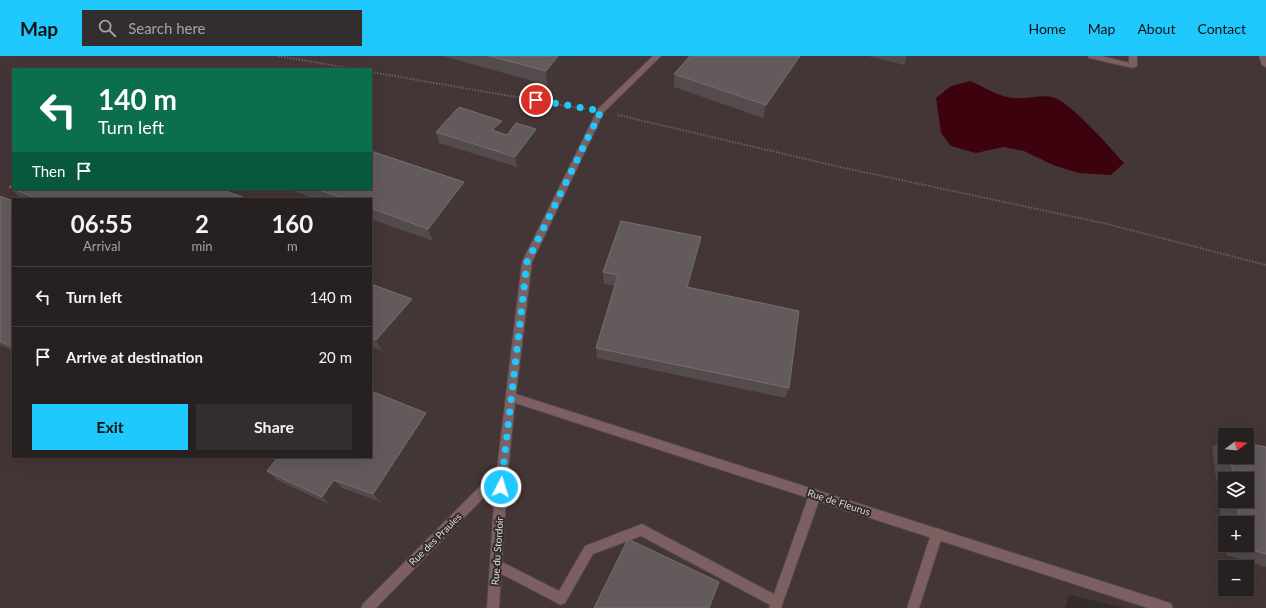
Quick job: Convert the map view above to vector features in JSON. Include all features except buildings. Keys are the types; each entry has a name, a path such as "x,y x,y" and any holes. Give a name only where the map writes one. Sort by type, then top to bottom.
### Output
{"street":[{"name":"Rue du Stordoir","path":"492,608 502,471 527,262 601,111 657,56"},
{"path":"1092,56 1133,66 1133,56"},
{"path":"1264,56 1266,65"},
{"name":"Rue de Fleurus","path":"511,397 1167,608"},
{"name":"Rue des Praules","path":"367,608 502,471"},
{"path":"496,565 561,599 589,550 642,530 776,605 815,495"},
{"path":"913,608 937,534"}],"path":[{"path":"278,56 348,68"},
{"path":"372,72 601,111 840,167 1103,223 1266,265"}],"shaded area":[{"path":"0,56 1266,56 1266,608 1125,608 1069,595 1065,608 0,608"},
{"path":"970,81 1002,96 1018,98 1047,96 1060,100 1090,126 1124,163 1111,175 1079,173 1053,165 1024,151 1003,147 976,153 951,146 941,133 936,98 951,86"}],"route":[{"path":"501,487 527,262 601,111 536,100"}]}
